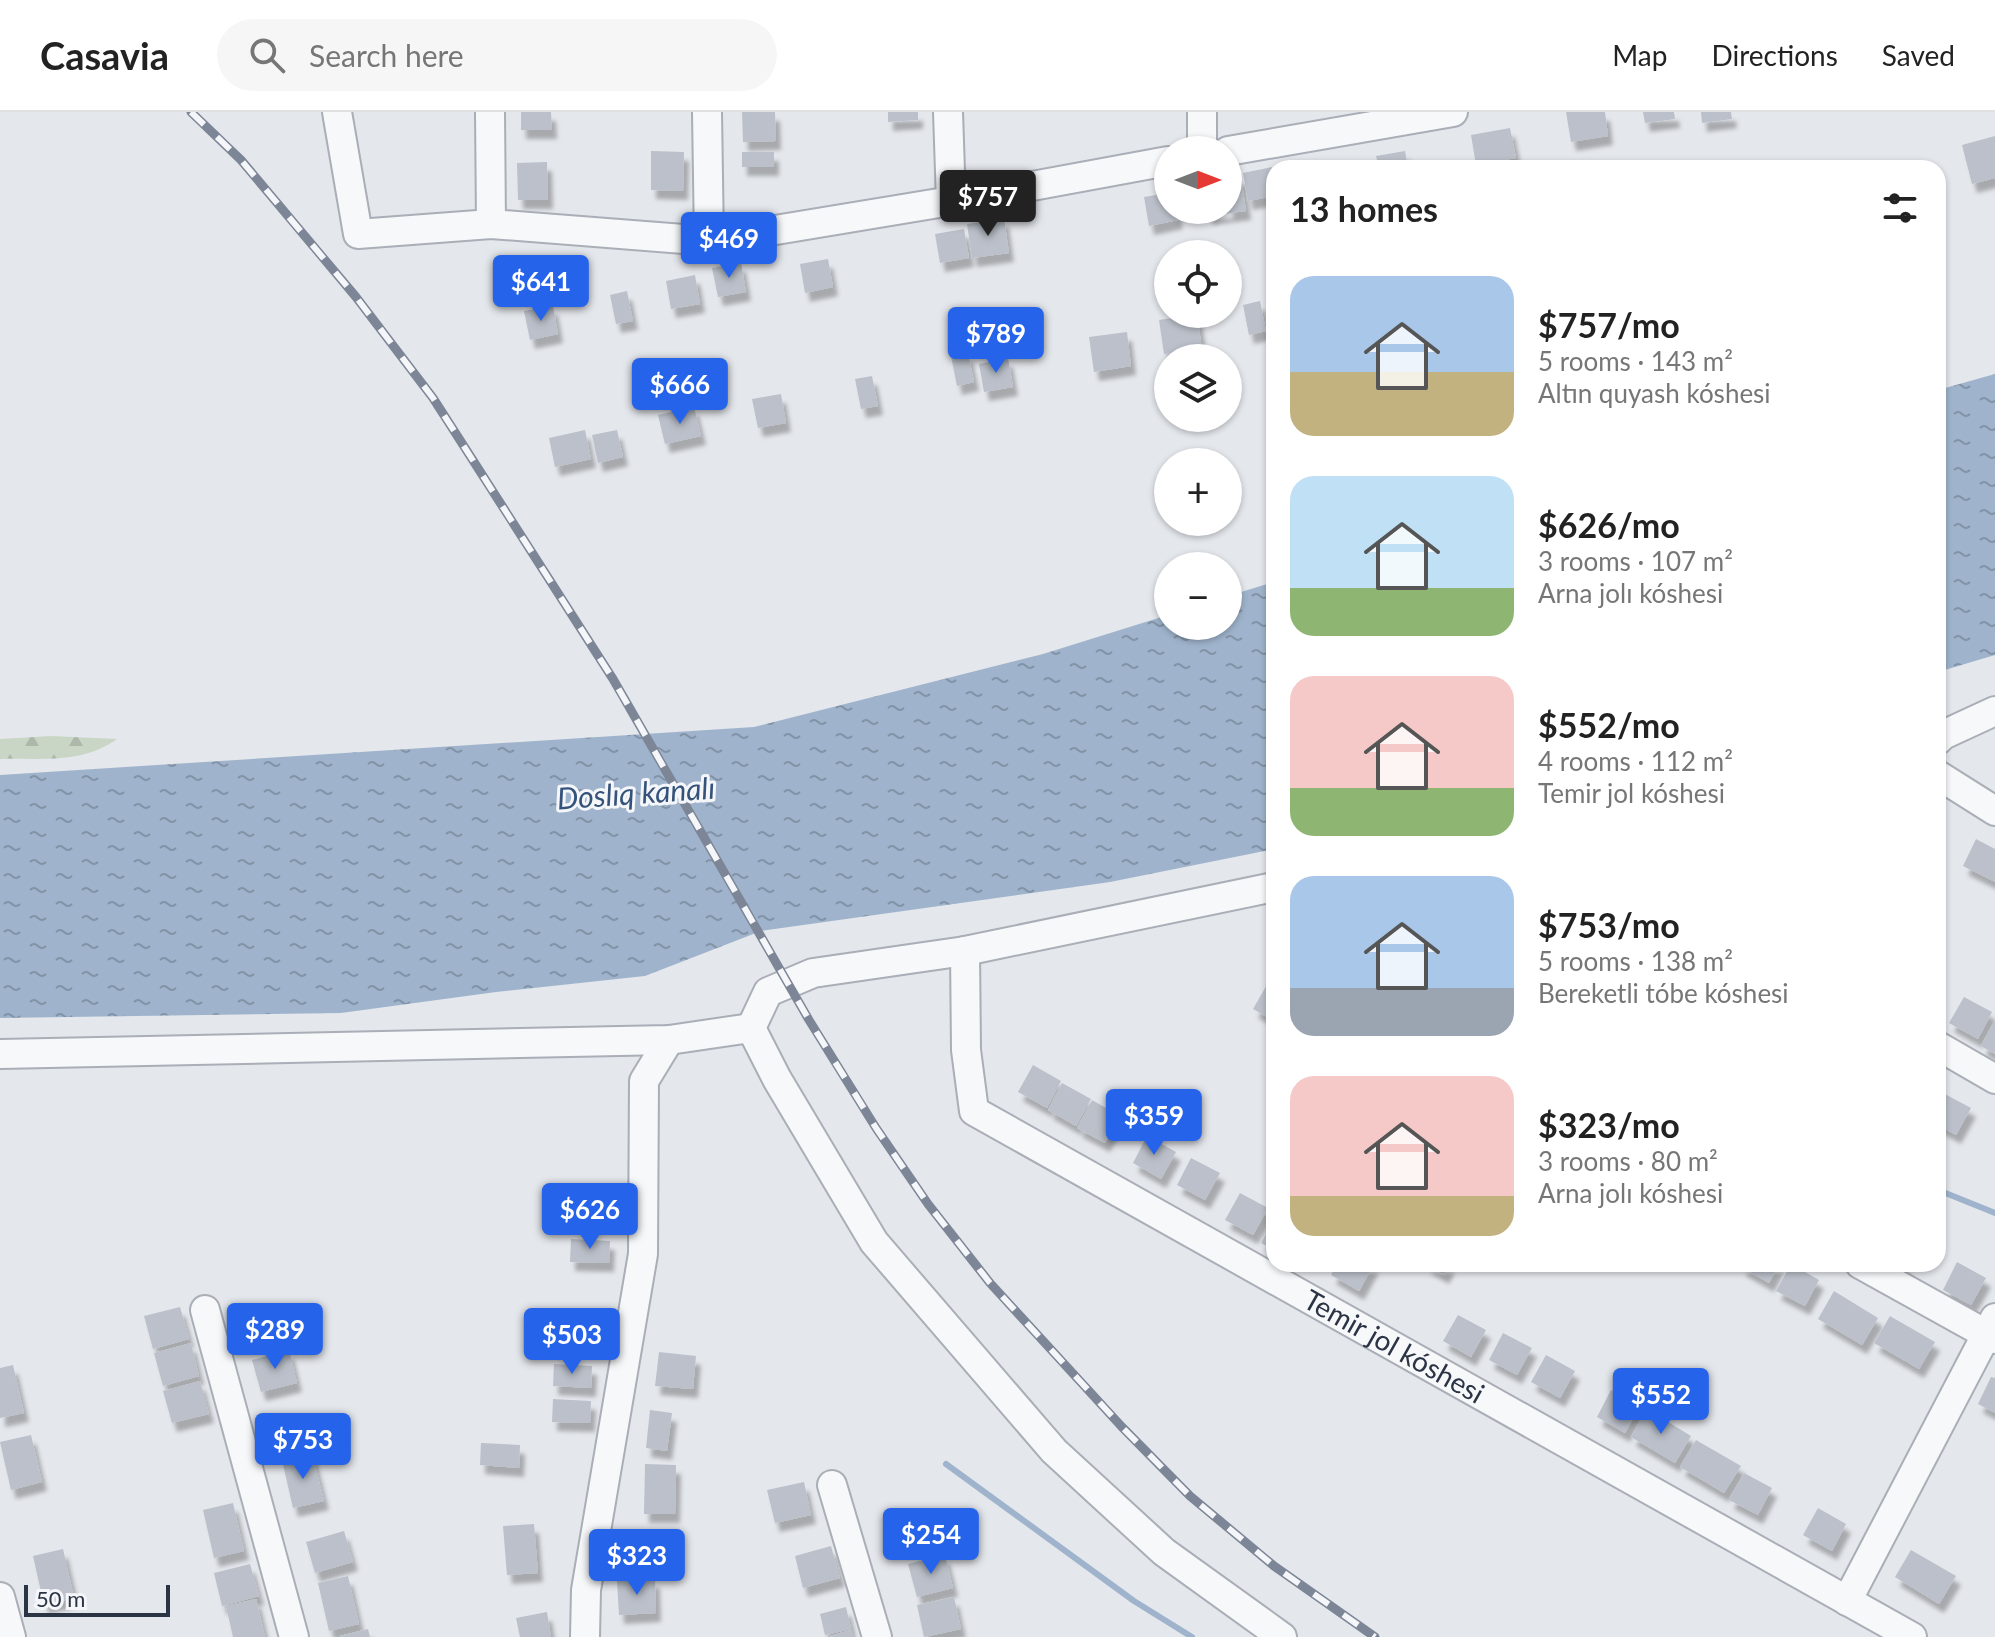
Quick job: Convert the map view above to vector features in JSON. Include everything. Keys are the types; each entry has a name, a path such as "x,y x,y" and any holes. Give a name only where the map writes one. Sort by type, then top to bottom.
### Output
{"street":[{"path":"337,112 358,234 491,224 709,241 1154,164"},
{"path":"490,112 491,224"},
{"path":"707,112 709,241"},
{"path":"948,112 951,201"},
{"path":"1202,112 1202,136"},
{"path":"1242,149 1453,112"},
{"path":"1946,734 1995,711"},
{"path":"1946,780 1995,811"},
{"path":"751,1028 768,992 813,973 965,951 1266,889"},
{"name":"Temir jol kóshesi","path":"965,951 966,1050 974,1111 1912,1637"},
{"path":"0,1054 669,1040 751,1028"},
{"path":"751,1028 777,1079 874,1242 1044,1440 1164,1552 1282,1637"},
{"path":"585,1637 586,1590 643,1254 644,1081 669,1040"},
{"path":"1946,1051 1995,1079"},
{"path":"1847,1601 1992,1330 1876,1272"},
{"path":"205,1310 294,1637"},
{"path":"832,1485 877,1637"},
{"path":"0,1597 11,1637"}],"green space":[{"path":"51,736 117,739 90,753 76,756 0,759 0,739"}],"water":[{"path":"1995,374 1995,655 1946,670 1946,388"},
{"name":"Doslıq kanalı","path":"1266,584 1266,851 1110,882 761,931 645,976 341,1013 0,1018 0,775 754,727 1043,654 1154,619 1154,640 1242,640 1242,592"}],"building":[{"path":"521,112 551,112 552,130 521,130"},
{"path":"742,112 775,112 776,141 743,142"},
{"path":"888,112 918,112 918,120 888,122"},
{"path":"1566,112 1605,112 1608,136 1571,142"},
{"path":"1643,112 1674,112 1675,119 1645,123"},
{"path":"1701,112 1731,112 1732,119 1702,123"},
{"path":"1510,128 1516,158 1475,160 1471,135"},
{"path":"1995,136 1995,178 1972,184 1962,145"},
{"path":"651,151 684,152 683,191 651,190"},
{"path":"1405,151 1407,160 1377,160 1376,156"},
{"path":"742,152 774,152 774,167 742,167"},
{"path":"547,162 548,200 518,200 517,163"},
{"path":"1266,168 1266,198 1248,201 1243,173"},
{"path":"1242,183 1246,211 1242,212"},
{"path":"1154,195 1154,224 1159,224 1149,226 1144,197"},
{"path":"1004,218 1009,253 972,258 967,224"},
{"path":"964,229 969,258 940,263 935,234"},
{"path":"828,259 833,287 805,293 800,264"},
{"path":"741,263 746,292 718,297 712,268"},
{"path":"695,275 700,304 671,309 666,281"},
{"path":"627,291 633,321 616,324 610,295"},
{"path":"1260,301 1266,331 1249,335 1243,305"},
{"path":"553,306 558,334 530,340 524,311"},
{"path":"1160,328 1199,328 1201,344 1163,344"},
{"path":"1127,332 1131,366 1094,372 1089,337"},
{"path":"968,353 974,382 957,386 951,356"},
{"path":"1008,358 1013,387 984,392 979,364"},
{"path":"872,376 878,406 861,409 855,379"},
{"path":"781,394 786,423 758,428 752,399"},
{"path":"694,407 701,436 665,444 658,415"},
{"path":"585,430 591,459 555,467 549,438"},
{"path":"617,430 623,457 598,463 592,435"},
{"path":"1976,839 1995,849 1995,882 1963,866"},
{"path":"1266,986 1266,1016 1253,1009"},
{"path":"1964,997 1992,1012 1978,1039 1949,1023"},
{"path":"1995,1020 1995,1054 1981,1046"},
{"path":"1033,1065 1061,1081 1047,1108 1018,1092"},
{"path":"1062,1083 1091,1099 1076,1126 1048,1110"},
{"path":"1946,1095 1971,1108 1956,1135 1946,1129"},
{"path":"1092,1100 1120,1116 1105,1143 1077,1128"},
{"path":"1147,1136 1176,1152 1161,1179 1133,1163"},
{"path":"1191,1158 1220,1173 1205,1200 1177,1185"},
{"path":"1240,1193 1266,1207 1253,1235 1225,1220"},
{"path":"571,1239 610,1241 609,1263 570,1262"},
{"path":"1957,1262 1986,1278 1971,1305 1943,1290"},
{"path":"1333,1272 1370,1272 1359,1291 1331,1275"},
{"path":"1750,1272 1775,1272 1769,1283"},
{"path":"1787,1272 1805,1272 1819,1280 1805,1306 1776,1291"},
{"path":"1834,1291 1878,1318 1862,1345 1818,1319"},
{"path":"180,1307 189,1339 153,1349 144,1316"},
{"path":"561,1309 599,1311 598,1333 560,1331"},
{"path":"1458,1315 1486,1330 1471,1357 1443,1341"},
{"path":"1890,1316 1935,1342 1919,1369 1874,1343"},
{"path":"1503,1333 1532,1348 1517,1375 1489,1360"},
{"path":"191,1343 199,1376 163,1386 154,1353"},
{"path":"289,1350 297,1383 261,1392 252,1360"},
{"path":"659,1352 696,1356 693,1389 655,1386"},
{"path":"1546,1355 1575,1371 1560,1398 1531,1382"},
{"path":"554,1364 592,1366 591,1388 553,1386"},
{"path":"13,1365 24,1413 0,1418 0,1368"},
{"path":"1991,1377 1995,1378 1995,1413 1978,1404"},
{"path":"200,1381 209,1414 172,1423 163,1391"},
{"path":"1611,1390 1640,1406 1625,1433 1597,1417"},
{"path":"553,1399 591,1401 590,1423 552,1422"},
{"path":"1647,1409 1691,1436 1675,1463 1631,1437"},
{"path":"650,1410 672,1413 667,1451 646,1448"},
{"path":"31,1435 42,1482 11,1490 0,1442"},
{"path":"1696,1440 1741,1466 1724,1493 1680,1467"},
{"path":"481,1443 520,1445 519,1468 480,1465"},
{"path":"312,1453 324,1501 293,1508 282,1460"},
{"path":"645,1464 676,1465 675,1514 644,1514"},
{"path":"1744,1473 1772,1488 1758,1515 1729,1500"},
{"path":"804,1482 811,1515 775,1523 767,1490"},
{"path":"233,1503 244,1551 214,1558 203,1510"},
{"path":"1818,1508 1846,1524 1832,1551 1803,1535"},
{"path":"534,1524 538,1573 507,1575 503,1526"},
{"path":"344,1531 353,1562 315,1573 306,1542"},
{"path":"831,1546 840,1578 803,1588 795,1556"},
{"path":"63,1549 74,1598 44,1605 33,1556"},
{"path":"1911,1550 1956,1576 1939,1604 1895,1577"},
{"path":"945,1555 953,1588 917,1597 908,1564"},
{"path":"250,1564 259,1596 222,1606 214,1573"},
{"path":"348,1576 359,1624 329,1631 318,1583"},
{"path":"655,1579 656,1613 619,1615 617,1581"},
{"path":"954,1597 961,1629 924,1637 917,1605"},
{"path":"256,1599 265,1637 233,1637 226,1606"},
{"path":"846,1607 851,1629 825,1635 820,1614"},
{"path":"547,1612 551,1637 520,1637 516,1618"},
{"path":"368,1629 370,1637 340,1637 340,1636"},
{"path":"851,1630 853,1637 830,1636"}],"waterway":[{"path":"1946,1193 1995,1213"},
{"path":"946,1464 1134,1601 1192,1637"}],"railway":[{"path":"191,112 241,160 356,297 433,398 613,679 809,1020 928,1204 990,1283 1190,1496 1274,1566 1375,1637"}]}
